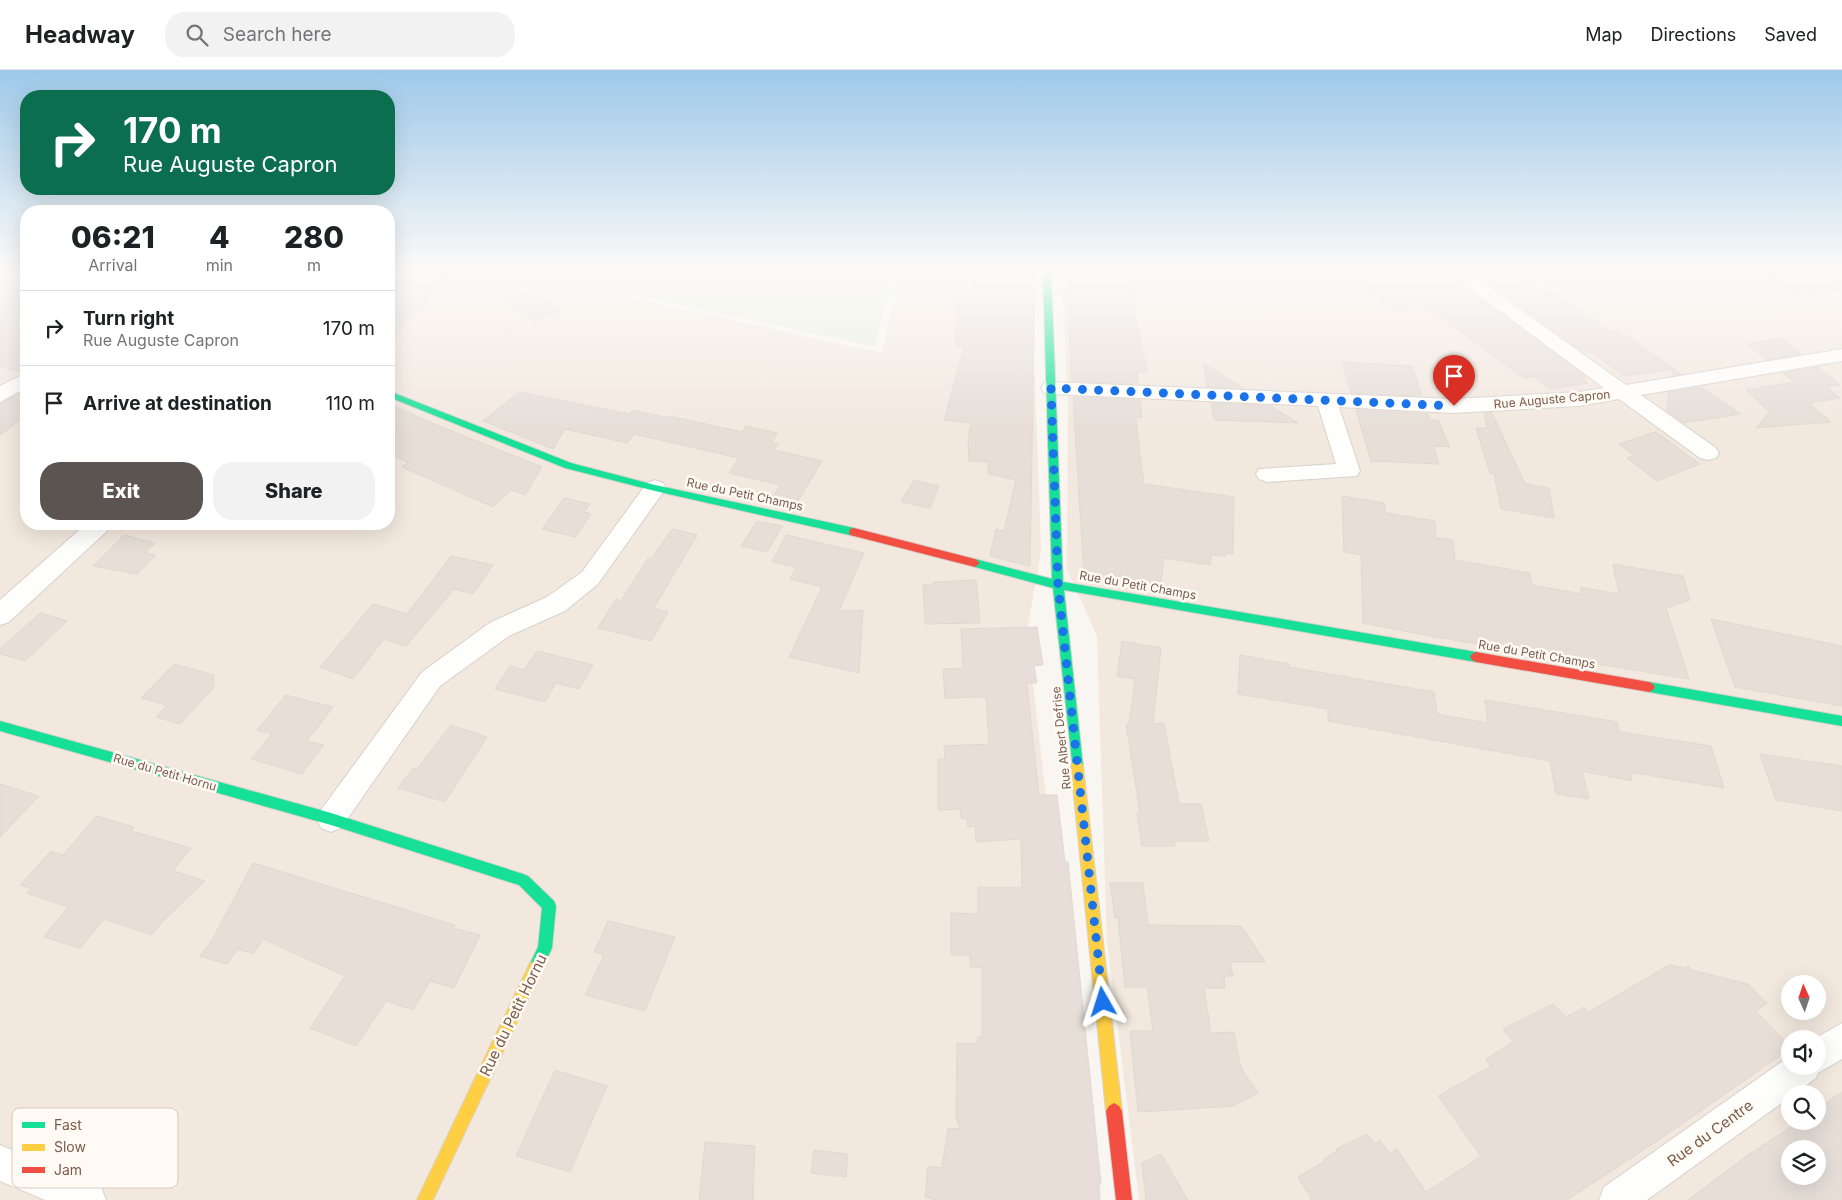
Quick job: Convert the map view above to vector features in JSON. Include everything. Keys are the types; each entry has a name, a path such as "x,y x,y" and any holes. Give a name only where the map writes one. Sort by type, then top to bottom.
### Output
{"street":[{"name":"Rue Albert Defrise","path":"1049,325 1058,585 1124,1200"},
{"path":"1531,325 1626,392"},
{"name":"Rue Auguste Capron","path":"1051,388 1327,402 1454,406 1579,399 1842,355"},
{"path":"0,395 20,383"},
{"name":"Rue Auguste Capron","path":"1626,392 1708,453"},
{"name":"Rue du Petit Champs","path":"395,396 568,466 655,488 848,530 1058,585 1842,721"},
{"path":"1267,474 1349,471 1327,402"},
{"path":"331,819 431,679 500,629 556,604 590,578 655,488"},
{"path":"0,615 93,530"},
{"name":"Rue du Petit Hornu","path":"0,726 331,819 523,880 549,906 546,948 425,1200"},
{"path":"1826,1050 1842,1039"},
{"name":"Rue du Centre","path":"1617,1200 1791,1075"},
{"path":"0,1163 12,1168"},
{"path":"59,1188 88,1200"}],"shaded area":[{"path":"0,325 20,325 20,530 395,530 395,325 754,325 882,353 889,325 1033,325 1041,551 1027,631 1092,1200 0,1200"},
{"path":"1064,325 1842,325 1842,1200 1139,1200 1107,941 1097,636 1067,569 1068,411"}],"green space":[{"path":"772,325 880,325 875,347"}],"building":[{"path":"0,325 20,325 20,371 0,367"},
{"path":"395,325 404,325 395,333"},
{"path":"956,325 1034,325 1030,566 990,556 996,529 1004,531 1016,480 988,474 988,462 969,461 968,439 971,423 944,420 964,347 956,347"},
{"path":"1069,325 1137,325 1147,372 1137,372 1138,384 1072,381"},
{"path":"1452,325 1516,325 1585,376 1585,381 1588,383 1550,389 1533,376 1525,379"},
{"path":"1546,325 1601,325 1612,332 1618,330 1682,374 1672,375 1673,369 1625,376 1587,350 1587,354"},
{"path":"1781,338 1801,354 1767,360 1747,344"},
{"path":"1342,362 1412,366 1422,396 1351,393"},
{"path":"1203,363 1243,388 1207,387"},
{"path":"1818,367 1840,385 1827,386 1840,398 1809,403 1831,422 1756,428 1769,412 1746,390 1794,382 1783,373"},
{"path":"1701,387 1741,414 1684,423 1666,410 1669,392"},
{"path":"519,392 630,414 632,410 668,418 670,416 742,432 746,426 777,433 772,443 778,444 774,450 822,461 794,508 769,502 781,485 729,473 739,458 634,434 627,443 565,429 553,449 483,421"},
{"path":"20,393 20,420 0,435 0,404"},
{"path":"1073,397 1140,400 1142,417 1136,417 1136,423 1144,484 1234,497 1233,554 1224,553 1225,556 1211,555 1210,565 1164,558 1160,589 1084,577"},
{"path":"1211,403 1271,406 1298,423 1214,420"},
{"path":"395,407 542,467 525,495 511,490 493,507 402,467 408,462 395,457"},
{"path":"1356,410 1428,414 1430,420 1438,420 1450,447 1434,446 1439,464 1371,461"},
{"path":"1484,413 1492,413 1525,484 1549,488 1554,518 1501,509 1494,474 1490,473 1476,428 1487,428"},
{"path":"1655,432 1700,464 1657,481 1627,458 1634,455 1619,444"},
{"path":"914,480 939,486 930,508 901,502"},
{"path":"1342,496 1384,503 1386,513 1435,521 1436,538 1453,540 1455,560 1530,573 1532,585 1582,594 1580,587 1619,594 1613,564 1683,576 1690,600 1666,608 1689,679 1441,638 1363,623 1361,555 1344,552"},
{"path":"564,498 590,504 584,512 591,514 575,537 542,529"},
{"path":"757,521 782,526 767,552 741,546"},
{"path":"672,529 697,535 654,608 668,612 651,641 598,628 616,599 621,601 648,558 651,559"},
{"path":"124,535 155,543 145,553 156,555 137,574 93,566"},
{"path":"786,535 864,553 839,611 863,610 859,673 789,657 822,587 790,579 796,567 772,562"},
{"path":"451,556 493,565 473,594 454,589 406,646 384,639 353,679 320,667 373,604 407,614"},
{"path":"976,580 980,623 925,624 923,585 934,584 934,582"},
{"path":"40,613 67,621 25,661 0,654 0,649"},
{"path":"1711,619 1842,646 1842,706 1735,687"},
{"path":"1037,627 1043,665 1034,666 1037,683 1027,683 1039,795 1057,795 1065,862 1068,862 1101,1184 1099,1184 1100,1200 937,1200 925,1197 928,1166 942,1168 948,1128 960,1129 956,1116 957,1043 977,1044 978,1037 982,1037 982,967 970,968 970,955 951,955 951,913 978,914 978,887 1022,888 1021,839 976,842 975,826 968,827 967,819 961,818 960,809 938,810 938,759 945,759 944,746 989,744 986,697 945,698 943,669 963,668 961,629"},
{"path":"1122,641 1161,648 1153,724 1164,723 1179,804 1201,804 1209,841 1174,841 1175,846 1142,846 1137,813 1140,813 1126,724 1129,724 1135,679 1117,676"},
{"path":"537,651 593,665 579,689 556,683 545,702 495,689 510,666 524,670"},
{"path":"1240,655 1289,664 1289,667 1434,692 1437,714 1488,723 1485,700 1617,722 1620,732 1711,746 1724,788 1630,772 1632,781 1582,771 1589,799 1556,794 1550,761 1328,721 1328,709 1238,694"},
{"path":"174,664 214,675 214,687 180,724 156,717 167,705 141,698"},
{"path":"286,695 333,707 307,741 324,745 302,774 251,759 272,734 257,730"},
{"path":"451,725 487,737 445,802 398,788 413,768 417,769"},
{"path":"1760,754 1842,766 1842,811 1776,800"},
{"path":"0,784 39,796 0,837"},
{"path":"97,816 134,827 131,831 191,848 173,871 205,881 164,920 152,935 104,919 80,948 44,937 68,907 27,893 31,888 20,885 51,851 63,855"},
{"path":"253,863 455,925 453,928 480,935 454,988 430,981 413,1010 386,1001 356,1046 310,1028 345,976 263,939 253,954 238,949 227,964 200,956 212,940"},
{"path":"1110,883 1143,883 1148,925 1241,926 1265,962 1230,962 1233,976 1224,976 1225,988 1204,988 1211,1033 1234,1032 1241,1068 1258,1093 1233,1106 1138,1112 1130,1031 1153,1031 1147,987 1125,987 1118,918 1115,918"},
{"path":"608,921 675,937 645,1011 585,995 604,955 594,952"},
{"path":"1669,965 1684,968 1688,966 1692,970 1748,984 1767,1003 1756,1011 1781,1037 1781,1055 1663,1137 1567,1200 1312,1200 1298,1177 1325,1161 1324,1159 1337,1151 1336,1149 1367,1134 1375,1144 1380,1140 1390,1154 1397,1149 1426,1192 1481,1156 1438,1096 1491,1066 1486,1059 1513,1042 1503,1029 1553,1004 1566,1017 1584,1007 1589,1012"},
{"path":"555,1070 607,1086 570,1172 516,1156"},
{"path":"1842,1092 1842,1200 1688,1200 1745,1157 1786,1130 1826,1130 1826,1103"},
{"path":"705,1142 755,1146 753,1200 699,1200"},
{"path":"814,1150 848,1154 846,1177 811,1173"},
{"path":"1161,1154 1188,1200 1146,1200 1142,1163"}],"traffic: fast":[{"path":"1049,325 1058,585 1077,766"},
{"path":"395,396 568,466 655,488 854,532"},
{"path":"975,563 1058,585 1476,657"},
{"path":"1649,687 1842,721"},
{"path":"0,726 331,819 523,880 549,906 545,948 535,968"}],"traffic: slow":[{"path":"1077,766 1114,1111"},
{"path":"425,1200 535,968"}],"traffic: jam":[{"path":"854,532 975,563"},
{"path":"1476,657 1649,687"},
{"path":"1114,1111 1124,1200"}],"route":[{"path":"1103,1002 1058,585 1051,388 1327,402 1454,406"}]}
